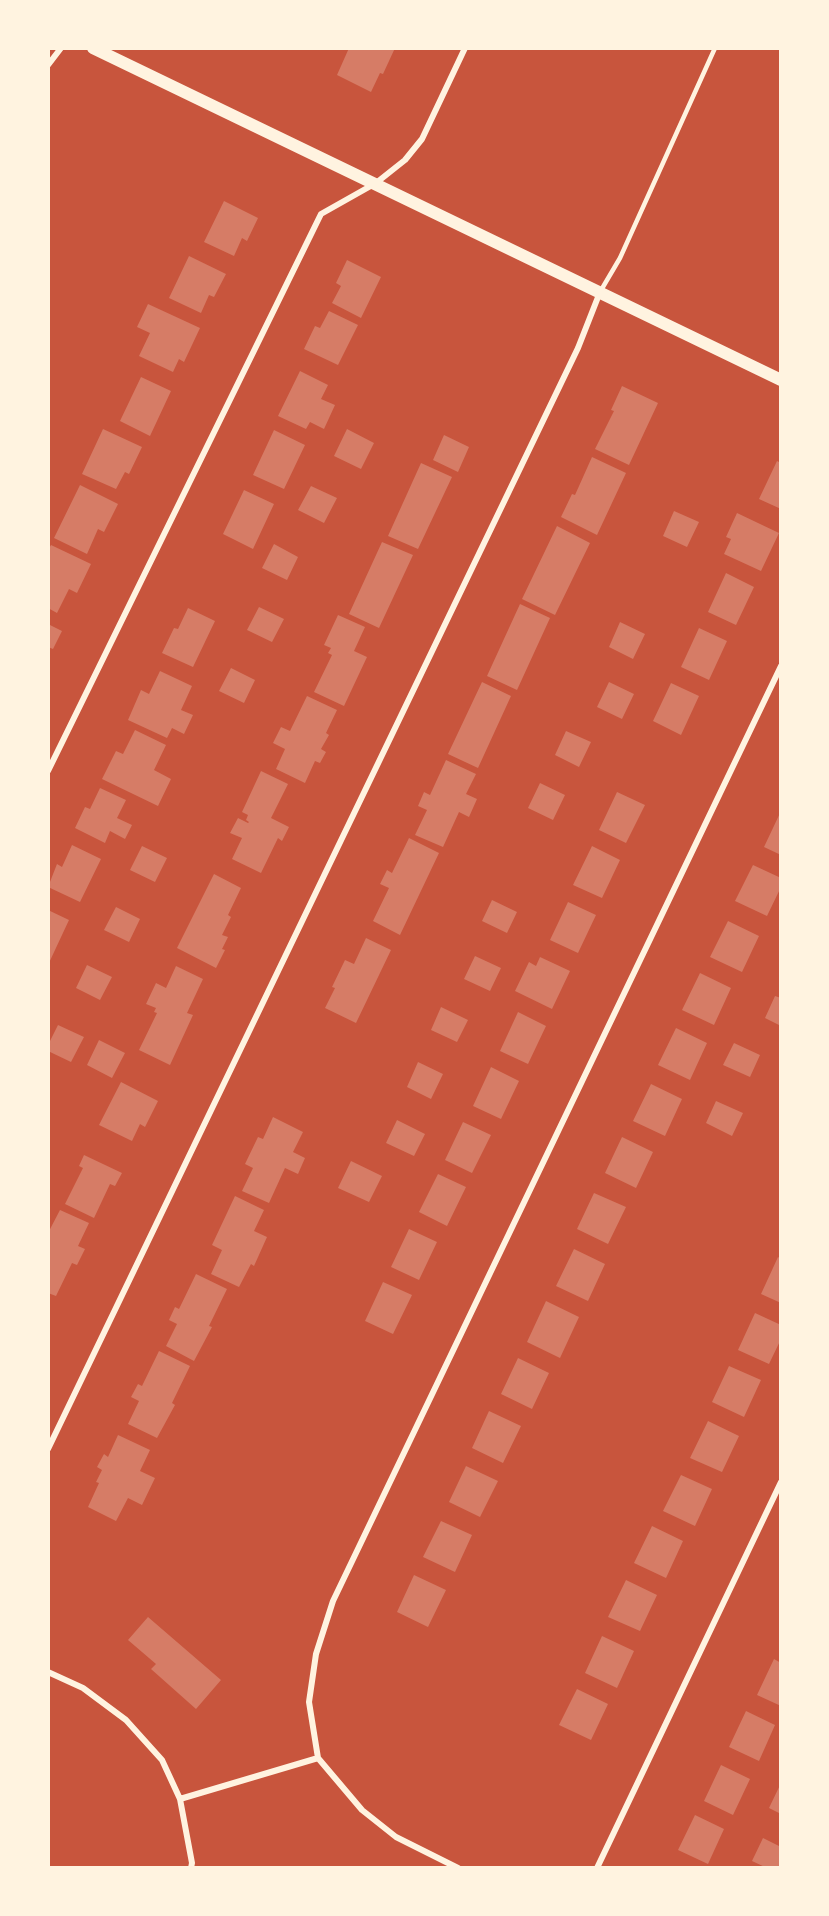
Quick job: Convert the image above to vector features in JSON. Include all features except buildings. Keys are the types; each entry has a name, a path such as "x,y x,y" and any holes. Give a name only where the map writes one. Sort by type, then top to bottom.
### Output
{"main road":[{"path":"93,48 781,380"}],"street":[{"path":"48,65 61,48"},
{"path":"48,771 321,214 376,183 405,160 422,139 465,48"},
{"path":"48,1449 578,348 600,292"},
{"path":"458,1868 396,1837 362,1810 318,1758 309,1702 316,1654 333,1602 781,666"},
{"path":"597,1868 781,1482"},
{"path":"48,1672 83,1688 126,1720 162,1760 180,1799 191,1868"},
{"path":"180,1799 318,1758"}],"lane":[{"path":"600,292 620,258 715,48"}]}
